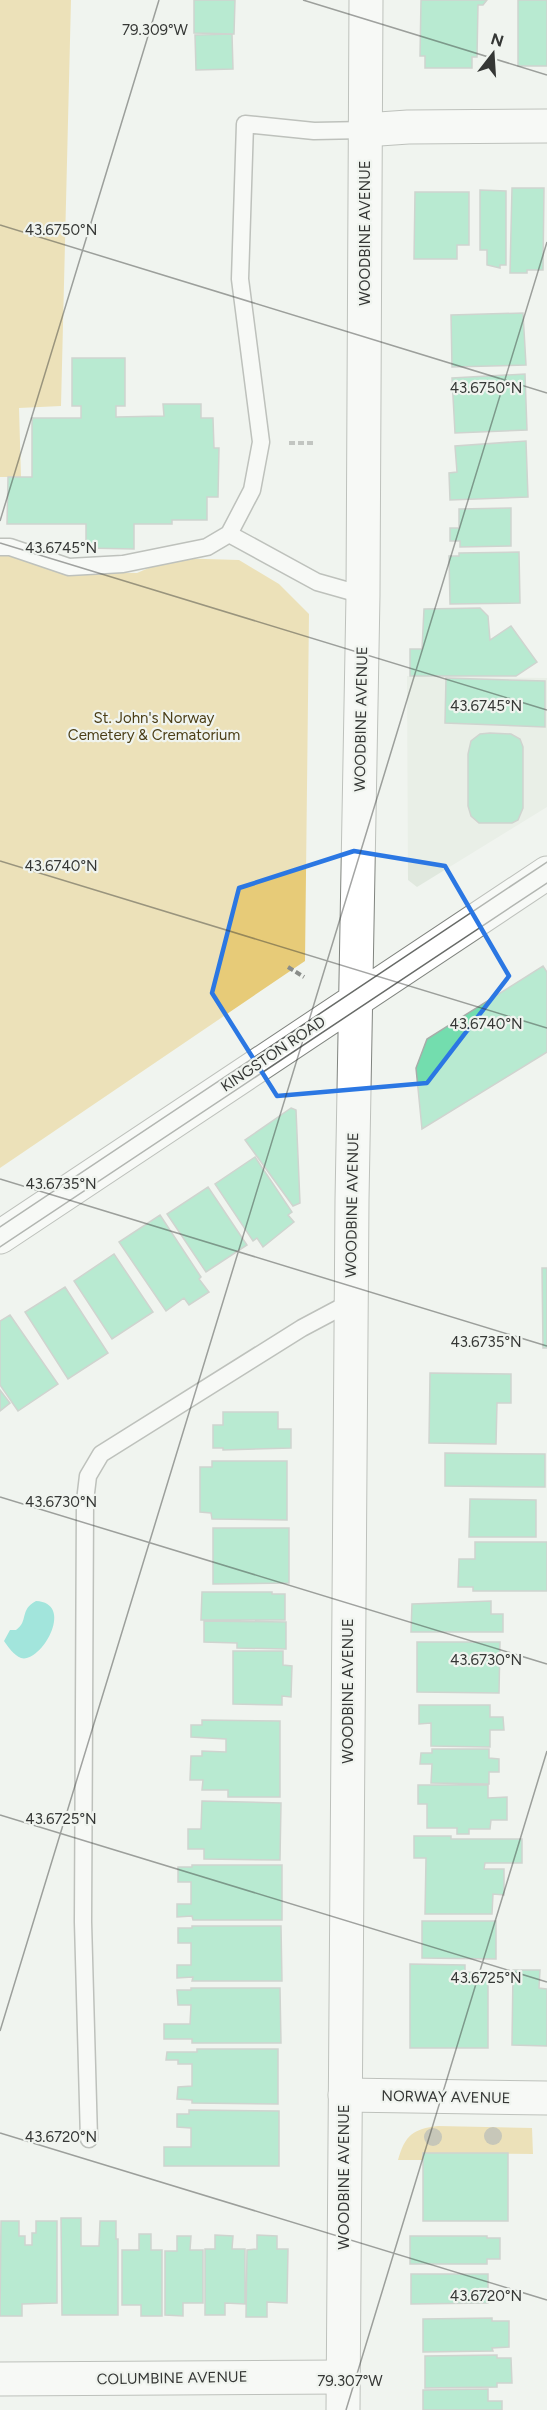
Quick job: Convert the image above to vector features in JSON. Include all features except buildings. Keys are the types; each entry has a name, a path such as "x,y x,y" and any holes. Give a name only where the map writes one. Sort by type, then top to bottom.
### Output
{"main road":[{"name":"WOODBINE AVENUE","path":"343,2410 351,1302 363,595 366,0"},
{"path":"365,130 547,126"},
{"name":"KINGSTON ROAD","path":"0,1237 547,873"},
{"name":"NORWAY AVENUE","path":"345,2094 547,2098"},
{"name":"COLUMBINE AVENUE","path":"0,2379 343,2377"}],"lane":[{"path":"0,547 10,547 69,567 112,565 207,547 229,534 252,490 261,442 240,279 245,124 314,131 365,130"},
{"path":"229,534 317,582 363,595"},
{"path":"89,2139 83,1922 85,1501 88,1476 102,1454 303,1328 351,1302"}],"path":[{"path":"281,443 316,443"},
{"path":"288,968 304,977"}],"highlighted area":[{"path":"354,851 445,866 509,976 427,1083 277,1096 212,993 239,888"}],"shaded area":[{"path":"407,676 547,678 547,807 417,887 408,880"}],"green space":[{"path":"0,0 71,0 61,406 19,408 21,477 0,477"},
{"name":"St. John's Norway Cemetery & Crematorium","path":"0,553 73,572 137,573 172,558 239,560 279,584 309,614 305,961 0,1168"},
{"path":"438,2126 532,2128 533,2154 424,2153 424,2160 398,2160 411,2135 422,2129"}],"water":[{"path":"36,1601 48,1604 53,1612 54,1621 45,1643 37,1652 29,1657 21,1658 4,1641 10,1630 20,1627 28,1608"}],"tram line":[{"path":"0,1227 547,862"},
{"path":"0,1247 547,883"}]}
